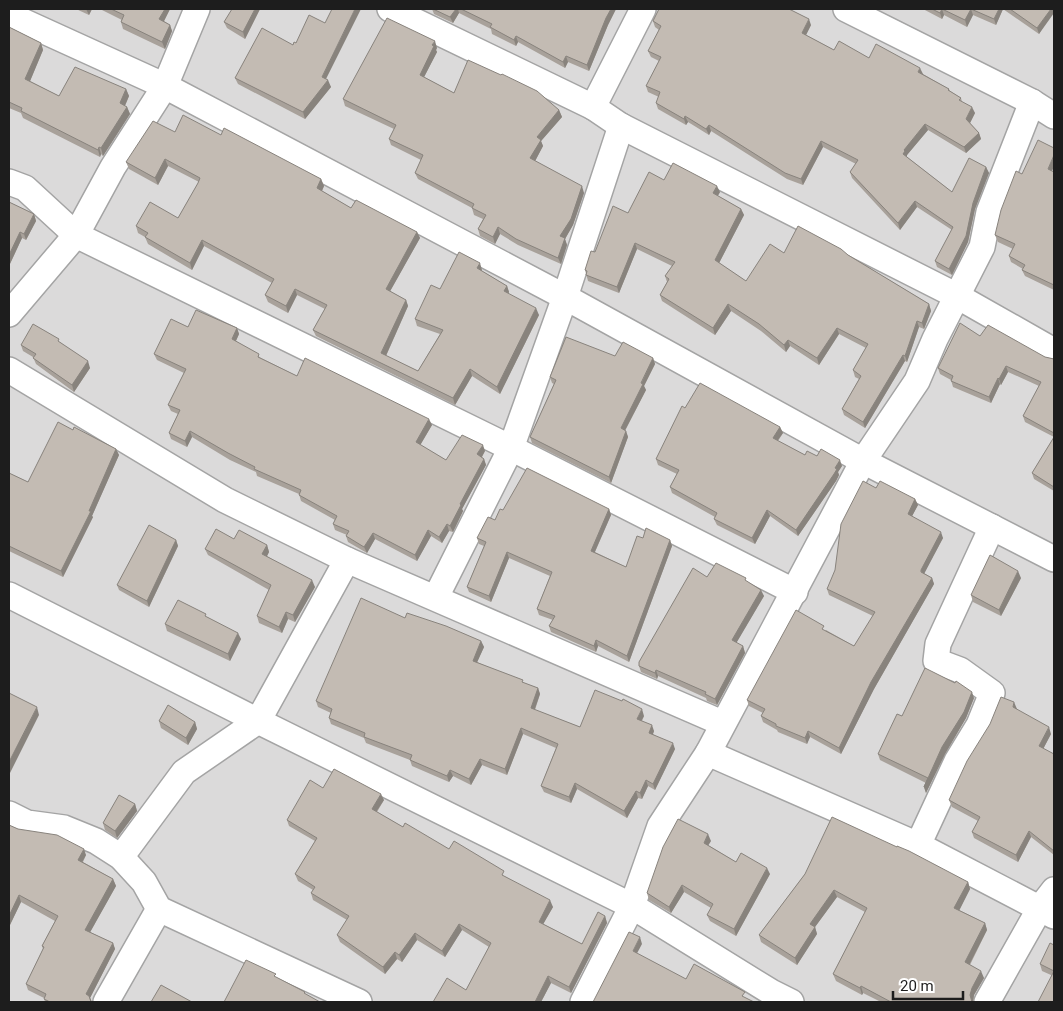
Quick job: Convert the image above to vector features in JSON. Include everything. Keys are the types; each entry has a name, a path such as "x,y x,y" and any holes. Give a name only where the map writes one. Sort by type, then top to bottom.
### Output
{"street":[{"path":"9,314 76,235 113,167 166,86 197,9"},
{"path":"390,9 593,107 621,126 957,296 1054,351"},
{"path":"593,107 643,9"},
{"path":"846,9 1032,102 1054,116"},
{"path":"9,15 166,86 565,297 863,461 1054,559"},
{"path":"583,1002 632,906 660,826 708,753 863,461 917,381 935,339 982,247 989,212 1032,102"},
{"path":"436,598 511,448 565,297 621,126"},
{"path":"9,182 25,188 76,235 511,448 794,592"},
{"path":"9,370 225,500 347,560 722,724"},
{"path":"918,845 957,761 979,725 992,693 960,670 936,661 938,644 992,527"},
{"path":"121,857 184,772 258,722 347,560"},
{"path":"9,595 258,722 632,906 771,992 792,1002"},
{"path":"708,753 1050,905 987,1002"},
{"path":"9,814 27,823 64,828 96,841 121,857 144,882 159,909 359,1002"},
{"path":"106,1002 159,909"}],"shaded area":[{"path":"9,9 1054,9 1054,1002 9,1002"}],"building":[{"path":"111,9 165,9 159,19 170,25 162,42 121,22 124,15"},
{"path":"232,9 255,9 243,32 224,22"},
{"path":"332,9 355,9 322,77 328,80 303,112 235,78 262,28 293,45 294,42 296,43 309,15 325,23"},
{"path":"433,9 456,9 450,17"},
{"path":"461,9 611,9 587,65 566,56 563,62 516,36 514,40 490,27 492,24"},
{"path":"659,9 789,9 809,19 802,33 834,50 839,41 869,58 876,44 920,68 918,72 949,89 961,98 959,100 972,107 966,119 979,133 964,147 925,124 904,150 903,154 952,192 969,158 986,167 973,203 966,236 949,269 935,261 953,227 915,201 898,223 850,172 858,160 821,141 801,179 785,173 709,125 706,129 685,116 684,119 656,103 660,92 646,86 661,57 648,51 661,26 653,21"},
{"path":"932,9 942,9 940,13"},
{"path":"942,9 971,9 965,20"},
{"path":"971,9 999,9 994,19"},
{"path":"1010,9 1051,9 1037,28"},
{"path":"387,18 435,41 420,75 454,93 468,60 537,91 559,110 537,137 541,140 530,158 582,186 571,219 560,236 565,238 558,258 516,239 498,227 493,237 478,229 486,215 472,208 474,204 415,173 423,155 389,139 396,125 343,99"},
{"path":"9,27 41,43 25,79 59,96 75,67 126,89 120,103 127,107 101,148 99,147 98,150 21,111 22,108 9,102"},
{"path":"183,115 221,135 224,128 321,179 317,188 351,208 356,200 417,232 386,289 406,300 381,353 418,371 443,330 415,319 431,285 440,289 459,252 480,263 477,268 507,286 504,291 536,308 497,387 470,369 453,398 313,330 327,305 295,289 286,306 265,295 274,279 202,240 190,263 145,237 148,233 136,226 150,202 178,218 200,178 165,159 155,178 126,162 153,121 175,132"},
{"path":"1038,140 1054,148 1054,155 1048,169 1054,172 1054,285 1022,270 1025,265 1009,256 1015,244 995,235 1001,210 1016,171 1022,174"},
{"path":"673,163 717,186 713,193 741,209 715,260 746,281 770,244 784,253 798,226 841,249 929,304 922,323 917,321 905,356 903,355 863,422 842,409 861,376 853,370 868,344 837,328 817,358 788,340 784,345 759,324 728,304 713,328 660,295 669,279 665,276 675,262 635,243 617,287 586,275 587,271 585,270 591,251 595,252 613,206 628,213 649,172 664,180"},
{"path":"9,202 34,214 24,234 20,232 9,255"},
{"path":"196,310 237,328 232,339 259,354 258,357 297,376 305,358 429,419 416,442 446,460 462,435 483,445 477,454 484,459 450,526 447,524 439,537 428,530 415,555 373,533 364,547 346,536 349,531 333,524 337,516 299,495 301,490 254,469 255,467 190,431 185,441 169,433 180,410 168,405 186,369 154,354 171,319 188,327"},
{"path":"960,323 980,336 988,325 1045,357 1054,359 1054,433 1023,416 1041,382 1006,366 989,397 951,381 953,376 938,368"},
{"path":"33,324 59,339 58,341 88,361 72,385 33,358 36,354 21,345"},
{"path":"566,337 615,356 623,342 653,358 641,383 643,384 621,428 626,431 609,477 530,437 556,380 550,377"},
{"path":"700,383 780,427 773,438 805,455 807,451 817,456 821,449 840,460 834,474 796,530 767,510 752,538 714,519 717,513 670,487 679,470 656,459 682,406 685,408"},
{"path":"58,422 73,430 74,427 116,449 89,511 91,511 61,571 9,546 9,473 28,482"},
{"path":"1054,437 1054,487 1032,473"},
{"path":"527,468 609,509 591,551 626,567 637,536 643,538 646,528 670,540 627,656 596,640 594,646 549,626 555,616 537,609 552,572 507,552 489,596 467,587 486,542 477,538 488,517 495,520 500,509 503,510"},
{"path":"863,481 876,488 880,481 915,499 908,514 941,532 921,570 921,572 932,578 871,682 839,748 808,731 805,738 776,726 776,724 761,716 765,709 747,700 796,610 824,626 822,629 854,646 875,612 827,589 835,570 841,524"},
{"path":"149,525 176,540 147,601 117,585"},
{"path":"216,529 234,539 239,530 267,545 262,554 312,580 293,615 286,612 279,627 257,616 271,585 205,549"},
{"path":"990,555 1018,571 999,610 971,595"},
{"path":"716,563 746,578 745,580 761,590 732,640 743,646 715,699 705,694 706,692 656,670 655,673 639,666 639,662 693,568 707,577"},
{"path":"361,598 405,618 407,613 446,626 481,641 473,661 523,680 522,682 538,688 531,708 580,727 595,690 622,701 623,699 642,709 637,719 652,725 649,733 673,743 653,784 646,780 640,793 636,791 624,811 575,783 569,797 541,786 558,744 521,728 505,769 480,759 469,779 450,770 447,776 410,760 412,755 364,737 365,733 329,718 332,709 316,701"},
{"path":"178,600 238,633 228,654 165,624"},
{"path":"925,668 955,683 956,681 972,692 964,712 942,747 924,787 928,778 878,754 897,714 902,716"},
{"path":"9,693 37,707 9,762"},
{"path":"1001,697 1014,702 1013,707 1049,727 1039,746 1054,754 1054,851 1029,831 1016,855 972,832 980,817 949,800 967,761 990,724"},
{"path":"168,705 195,722 186,738 159,721"},
{"path":"334,769 381,794 372,809 403,827 405,823 449,849 454,841 504,871 502,875 550,900 539,922 582,944 598,912 605,916 569,987 548,976 535,1002 433,1002 447,978 466,990 491,943 459,924 442,951 415,933 399,955 395,952 383,967 337,935 349,916 311,893 315,887 295,874 317,838 287,820 310,780 323,788"},
{"path":"119,795 135,804 115,831 103,823"},
{"path":"832,817 909,851 968,882 954,908 985,923 965,962 981,971 972,988 970,995 972,1002 891,1002 833,974 867,908 834,890 810,924 815,927 795,958 759,935 805,874"},
{"path":"678,819 708,834 704,843 736,862 741,853 767,868 734,929 707,915 713,904 682,885 669,907 647,893 663,847"},
{"path":"9,825 18,829 57,835 84,849 78,860 113,879 85,930 113,943 86,994 91,1002 50,1002 44,999 46,994 26,984 44,947 42,946 58,916 19,895 9,916"},
{"path":"629,932 640,937 633,951 686,979 694,964 745,992 742,996 754,1002 593,1002"},
{"path":"1050,943 1054,945 1054,971 1040,964"},
{"path":"246,960 276,974 274,976 320,1002 224,1002"},
{"path":"1054,971 1054,1002 1038,1002"},
{"path":"161,985 192,1002 151,1002"}]}
